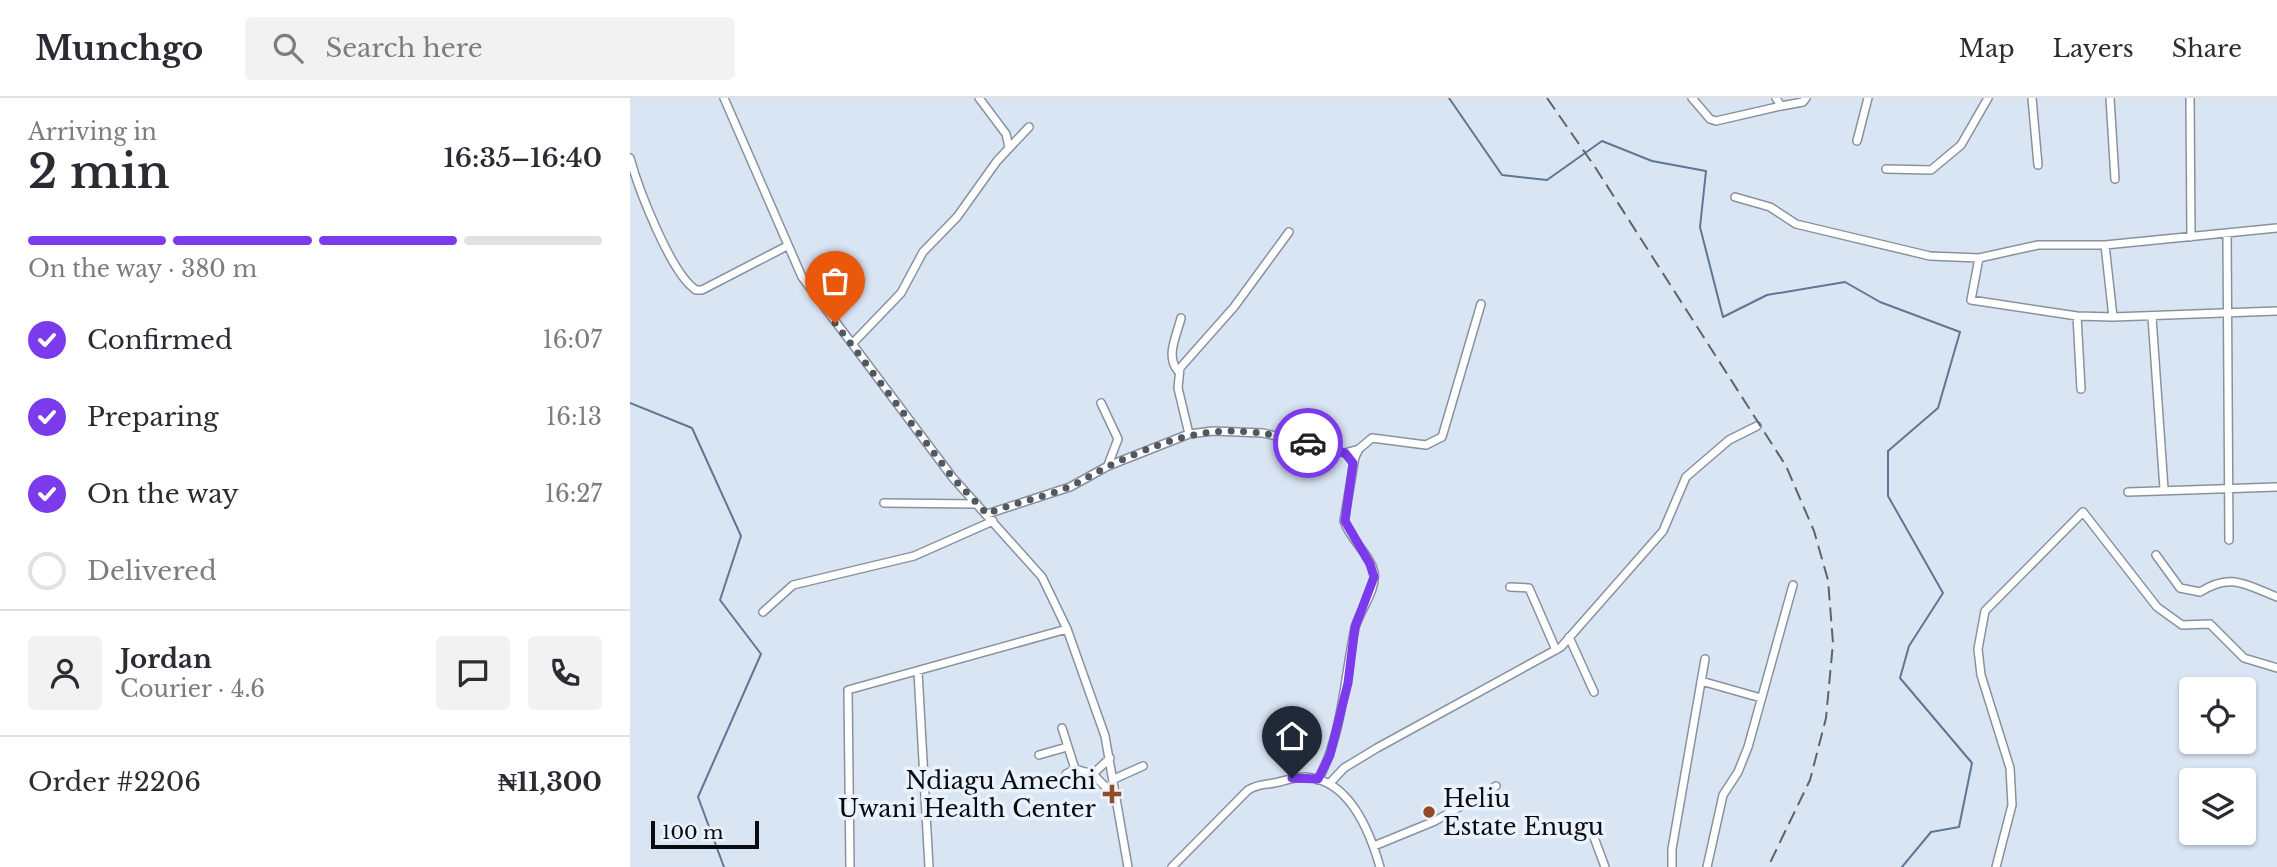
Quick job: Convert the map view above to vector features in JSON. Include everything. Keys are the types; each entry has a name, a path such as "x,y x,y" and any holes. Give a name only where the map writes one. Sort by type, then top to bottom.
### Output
{"street":[{"path":"724,98 787,246 816,298 853,343 953,478 1042,578 1067,629 1110,758 1128,867"},
{"path":"979,98 1006,134 1009,148"},
{"path":"1692,98 1710,119 1716,121 1803,102 1806,98"},
{"path":"1776,98 1781,106"},
{"path":"1857,141 1868,98"},
{"path":"1886,169 1931,170 1961,145 1988,98"},
{"path":"2032,98 2038,165"},
{"path":"2110,98 2115,179"},
{"path":"2190,98 2191,237"},
{"path":"853,343 901,293 923,252 957,217 1009,148 1029,127"},
{"path":"630,158 650,214 676,264 696,290 702,290 787,246"},
{"path":"1735,197 1770,207 1796,224 1930,256 1979,258 2038,246 2105,245 2277,228"},
{"path":"1178,371 1234,307 1289,232"},
{"path":"2227,233 2229,540"},
{"path":"2105,245 2113,317"},
{"path":"1979,258 1971,300 2077,316 2152,317 2277,311"},
{"path":"987,514 1070,486 1108,466 1189,434 1213,431 1263,433 1345,453 1359,449 1372,438 1426,445 1442,437 1482,304"},
{"path":"2077,316 2081,388"},
{"path":"2152,317 2164,489"},
{"path":"1181,318 1172,354 1178,371 1178,388 1189,434"},
{"path":"1101,403 1118,439 1108,466"},
{"path":"1329,784 1344,768 1377,748 1556,650 1663,531 1686,478 1738,434 1757,426"},
{"path":"1318,779 1330,755 1348,683 1355,627 1374,577 1370,564 1345,521 1353,463 1359,449"},
{"path":"1345,453 1353,463"},
{"path":"2128,492 2277,487"},
{"path":"884,503 977,504"},
{"path":"1996,867 2012,805 2010,768 1982,675 1978,649 1985,611 2083,512 2157,607 2182,625 2210,624 2244,658 2277,668"},
{"path":"763,612 793,585 914,556 993,521"},
{"path":"2156,555 2180,588 2200,592 2218,580 2231,581 2277,597"},
{"path":"1707,867 1723,796 1738,772 1748,747 1793,585"},
{"path":"1510,587 1529,588 1556,650"},
{"path":"850,867 848,690 1067,629"},
{"path":"1569,637 1594,692"},
{"path":"1672,867 1672,849 1705,659"},
{"path":"918,672 929,867"},
{"path":"1701,681 1761,698"},
{"path":"1062,728 1075,769"},
{"path":"1039,755 1067,747"},
{"path":"1093,774 1110,758"},
{"path":"1114,779 1143,766"},
{"path":"1066,774 1075,769 1093,774 1112,791 1119,804"},
{"path":"1172,867 1248,790 1259,783 1292,778 1318,779 1343,795 1365,825 1380,867"},
{"path":"1374,846 1435,821 1496,786"},
{"path":"1592,832 1605,867"}],"waterway":[{"path":"1449,98 1502,175 1547,180 1602,141 1652,161 1706,171 1700,227 1723,317 1767,295 1845,282 1880,302 1960,332 1938,408 1888,451 1888,496 1943,593 1909,646 1900,678 1972,763 1959,827 1931,832 1902,867"},
{"path":"630,403 692,428 741,536 720,600 761,654 698,797 724,867"}],"railway":[{"path":"1547,98 1595,167 1786,466 1814,531 1828,580 1833,643 1826,718 1810,780 1768,867"}],"way so far":[{"path":"835,323 853,343 953,478 987,514 1070,486 1108,466 1189,434 1238,431 1282,436 1308,443"}],"place":[{"name":"Ndiagu Amechi Uwani Health Center","path":"1112,794"},
{"name":"Heliu Estate Enugu","path":"1429,812"}],"route":[{"path":"1292,778 1318,779 1327,763 1348,683 1355,627 1374,577 1374,571 1345,525 1353,463 1345,453 1308,443"}]}
